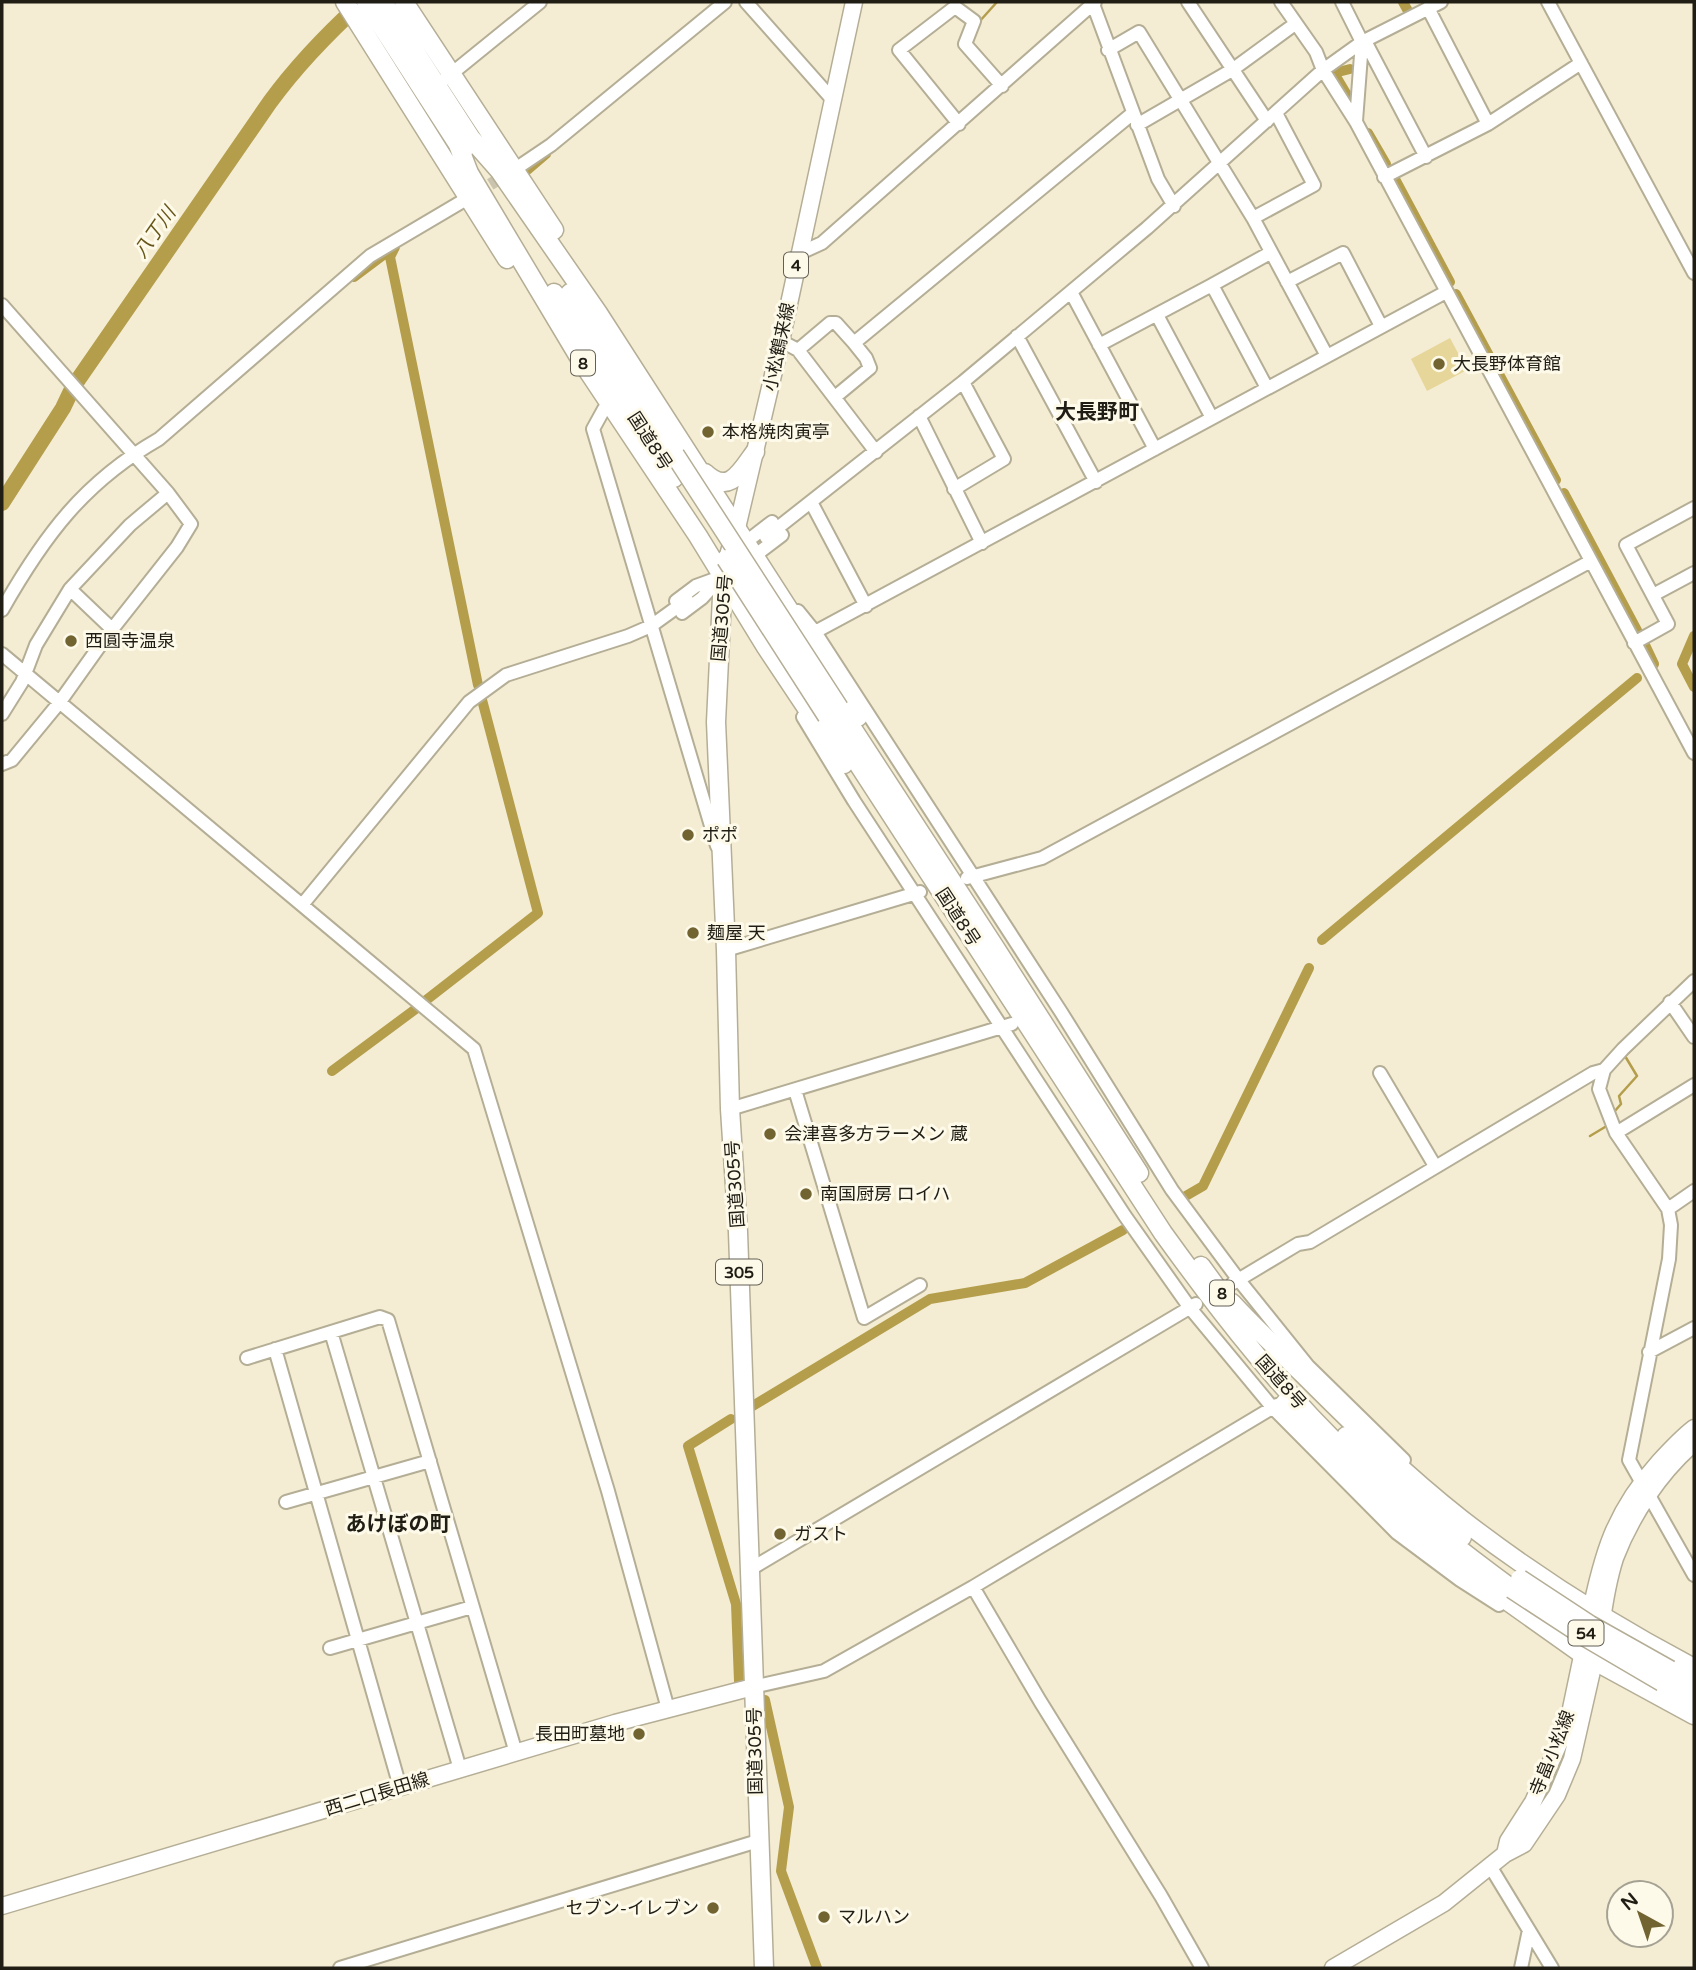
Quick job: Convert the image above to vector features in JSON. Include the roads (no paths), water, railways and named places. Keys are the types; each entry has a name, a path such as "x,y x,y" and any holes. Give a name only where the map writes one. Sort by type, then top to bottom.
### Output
{"highway":[{"path":"345,2 414,104 468,198 676,519 698,536"},
{"name":"国道8号","path":"366,2 394,11 463,139 681,460 991,968 1163,1233 1286,1376 1349,1439 1435,1515 1517,1577 1590,1625 1665,1684 1694,1698"},
{"path":"394,11 448,76 680,424 687,436 681,460 711,480 723,484 732,481 755,453"},
{"name":"8","path":"463,139 469,173 582,362 698,536 778,665 917,871 991,968"},
{"name":"8","path":"681,460 746,542 993,931 994,946"},
{"name":"国道305号","path":"746,542 723,576 716,722 730,1109 738,1232 764,1968"},
{"path":"718,647 728,633 737,628 758,633"},
{"name":"国道8号","path":"833,712 994,946 1215,1294"},
{"name":"8","path":"1215,1294 1220,1322 1308,1431 1410,1529 1589,1658 1665,1684 1694,1715"},
{"name":"8","path":"1517,1577 1597,1612"},
{"path":"1597,1612 1646,1643 1694,1668"},
{"name":"国道8号","path":"1665,1684 1694,1683"}],"main road":[{"name":"小松鶴来線","path":"746,542 755,453 854,2"},
{"name":"寺畠小松線","path":"1645,1490 1676,1444 1694,1428"},
{"name":"寺畠小松線","path":"1333,1968 1444,1902 1505,1854 1524,1844 1557,1795 1580,1735 1589,1658 1612,1534 1629,1500 1645,1490 1694,1443"},
{"name":"西二口長田線","path":"2,1906 460,1769 753,1687"}],"street":[{"path":"448,76 540,2"},
{"path":"511,172 551,145 725,2"},
{"path":"746,2 832,99"},
{"path":"1188,2 1232,71 1272,117 1314,185 1253,218"},
{"path":"1281,2 1316,52 1323,70 1356,122 1694,753"},
{"path":"1342,2 1426,157"},
{"path":"766,537 963,382 1174,206 1323,70 1364,41 1441,2"},
{"path":"1548,2 1694,273"},
{"path":"798,254 822,243 1094,3 1108,50 1158,179 1174,206"},
{"path":"959,124 899,50 955,7 974,21 965,44 1002,86"},
{"path":"1429,8 1488,124"},
{"path":"854,343 1135,119 1182,100 1232,71 1295,24"},
{"path":"1108,50 1139,32 1253,218 1327,356"},
{"path":"1356,122 1364,41"},
{"path":"1384,177 1488,124 1581,63"},
{"path":"2,610 30,560 62,518 89,490 133,454 159,439 370,256 468,198"},
{"path":"1099,345 1270,253"},
{"path":"1287,282 1342,253 1381,326"},
{"path":"1212,285 1267,388"},
{"path":"1071,292 1155,449"},
{"path":"815,632 1446,292"},
{"path":"2,305 191,524 177,547 59,703 12,760 2,764"},
{"path":"1157,314 1212,418"},
{"path":"798,350 830,323 836,323 866,358 870,368 835,397"},
{"path":"1017,336 1096,482"},
{"path":"781,341 798,350 876,452"},
{"path":"954,488 1004,459 963,382"},
{"path":"604,409 593,429 721,857"},
{"path":"919,416 982,543"},
{"path":"2,715 25,675 36,645 70,589 130,525 167,493"},
{"path":"652,626 654,617 696,586 723,576 746,542 796,503 811,502"},
{"path":"811,502 866,606"},
{"path":"1634,643 1668,624 1626,545 1694,508"},
{"path":"970,878 1042,858 1591,561"},
{"path":"1653,595 1694,573"},
{"path":"772,583 815,632 1172,1190 1215,1294 1276,1405 1397,1533 1460,1580 1512,1613 1543,1627"},
{"path":"70,589 113,630"},
{"path":"302,905 470,702 506,675 628,636 652,626 687,600"},
{"path":"2,654 474,1049 608,1491 668,1709"},
{"path":"778,665 787,691 1007,1025 1125,1216 1318,1379 1414,1469 1510,1547 1517,1577"},
{"path":"726,950 918,892"},
{"path":"1694,981 1604,1070 1599,1089 1616,1133 1668,1209 1671,1225 1669,1259 1629,1460 1694,1575"},
{"path":"1671,1002 1694,1037"},
{"path":"1058,1013 1074,1005"},
{"path":"730,1109 1007,1025"},
{"path":"749,1570 1298,1244 1311,1242 1593,1073 1604,1070"},
{"path":"1380,1073 1435,1166"},
{"path":"1616,1133 1694,1085"},
{"path":"795,1090 864,1318 920,1285"},
{"path":"1668,1209 1694,1191"},
{"path":"247,1358 380,1317 388,1320 516,1753"},
{"path":"1649,1352 1694,1328"},
{"path":"331,1332 460,1769"},
{"path":"275,1349 360,1639 400,1787"},
{"path":"753,1687 824,1671 973,1587 1276,1405"},
{"path":"286,1502 430,1461"},
{"path":"973,1587 1040,1701 1161,1895 1202,1968"},
{"path":"330,1647 472,1607"},
{"path":"1646,1643 1675,1650 1694,1660"},
{"path":"1665,1684 1669,1709 1694,1722"},
{"path":"340,1968 758,1841"},
{"path":"1490,1866 1552,1968"},
{"path":"1521,1968 1529,1930"}],"waterway":[{"path":"979,22 997,2"},
{"path":"1403,2 1408,11"},
{"name":"八丁川","path":"2,503 63,408 73,387 270,102 313,50 361,3"},
{"path":"1350,69 1334,73 1350,100"},
{"path":"1368,133 1386,164"},
{"path":"525,172 546,154"},
{"path":"1394,177 1450,282"},
{"path":"395,247 390,257 478,685"},
{"path":"354,277 390,250"},
{"path":"1456,294 1556,480"},
{"path":"1564,493 1639,634"},
{"path":"1694,636 1682,664 1694,687"},
{"path":"1645,645 1654,664"},
{"path":"1322,940 1637,678"},
{"path":"425,1001 538,913 481,696"},
{"path":"1184,1197 1203,1186 1309,968"},
{"path":"332,1071 417,1008"},
{"path":"1614,1112 1621,1104 1619,1096 1637,1076 1625,1056 1648,1033"},
{"path":"1590,1136 1605,1127"},
{"path":"751,1407 930,1299 1025,1283 1123,1230"},
{"path":"731,1419 688,1446 736,1604 739,1681"},
{"path":"765,1700 789,1807 781,1871 817,1968"}],"tunnel":[{"path":"475,194 507,174"}],"place":[{"name":"大長野体育館","path":"1439,364"},
{"name":"本格焼肉寅亭","path":"708,432"},
{"name":"西圓寺温泉","path":"71,641"},
{"name":"ポポ","path":"688,835"},
{"name":"麺屋 天","path":"693,933"},
{"name":"会津喜多方ラーメン 蔵","path":"770,1134"},
{"name":"南国厨房 ロイハ","path":"806,1194"},
{"name":"ガスト","path":"780,1534"},
{"name":"長田町墓地","path":"639,1734"},
{"name":"セブン-イレブン","path":"713,1908"},
{"name":"マルハン","path":"824,1917"}],"district":[{"name":"大長野町","path":"1097,412"},
{"name":"あけぼの町","path":"398,1524"}]}
